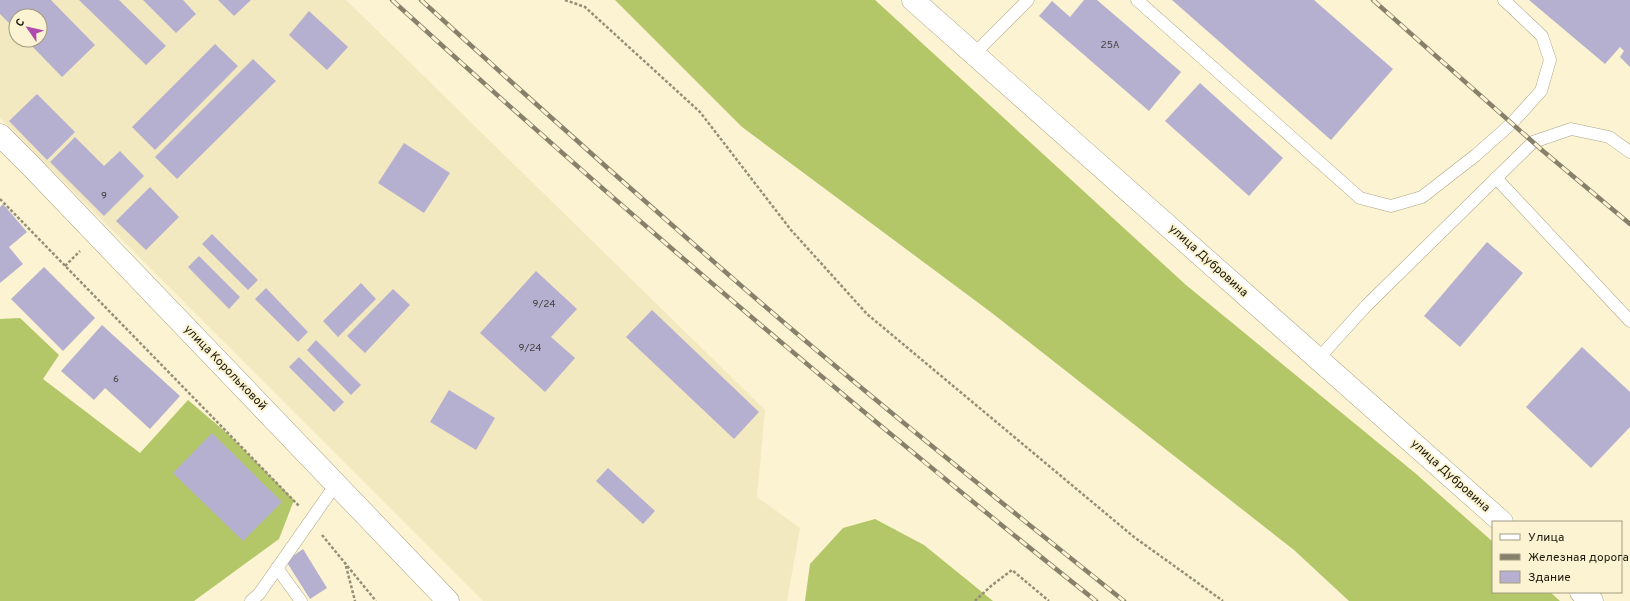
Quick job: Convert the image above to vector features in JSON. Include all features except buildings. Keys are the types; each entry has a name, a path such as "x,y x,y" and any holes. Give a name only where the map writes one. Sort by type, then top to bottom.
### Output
{"main road":[{"name":"улица Дубровина","path":"913,0 1501,521"},
{"name":"улица Корольковой","path":"0,136 32,167 448,601"},
{"path":"1582,593 1592,601"}],"lane":[{"path":"974,54 1028,0"},
{"path":"1137,0 1360,198 1391,206 1422,197 1476,155 1512,123 1542,91 1550,60 1542,36 1504,0"},
{"path":"1318,358 1366,306 1533,142 1571,129 1608,137 1630,152"},
{"path":"1496,178 1630,321"},
{"path":"251,601 259,594 336,484"},
{"path":"277,568 301,601"}],"path":[{"path":"565,0 585,7 700,112 791,230 867,314 1134,537 1223,601"},
{"path":"0,199 310,521 376,601"},
{"path":"346,563 355,601"},
{"path":"976,601 991,586 1012,570 1049,601"}],"shaded area":[{"path":"0,0 346,0 765,410 757,497 800,528 787,601 483,601 0,118"}],"green space":[{"path":"615,0 875,0 1186,285 1415,473 1492,541 1492,593 1551,593 1560,601 1349,601 1294,550 992,313 742,127"},
{"path":"20,318 59,355 43,379 140,453 188,400 228,434 294,500 279,539 194,601 0,601 0,319"},
{"path":"875,519 924,545 993,601 805,601 810,564 843,528"}],"railway":[{"path":"392,0 651,231 827,381 1006,529 1096,601"},
{"path":"421,0 613,173 778,318 925,440 1124,601"},
{"path":"1373,0 1543,151 1630,224"}]}
